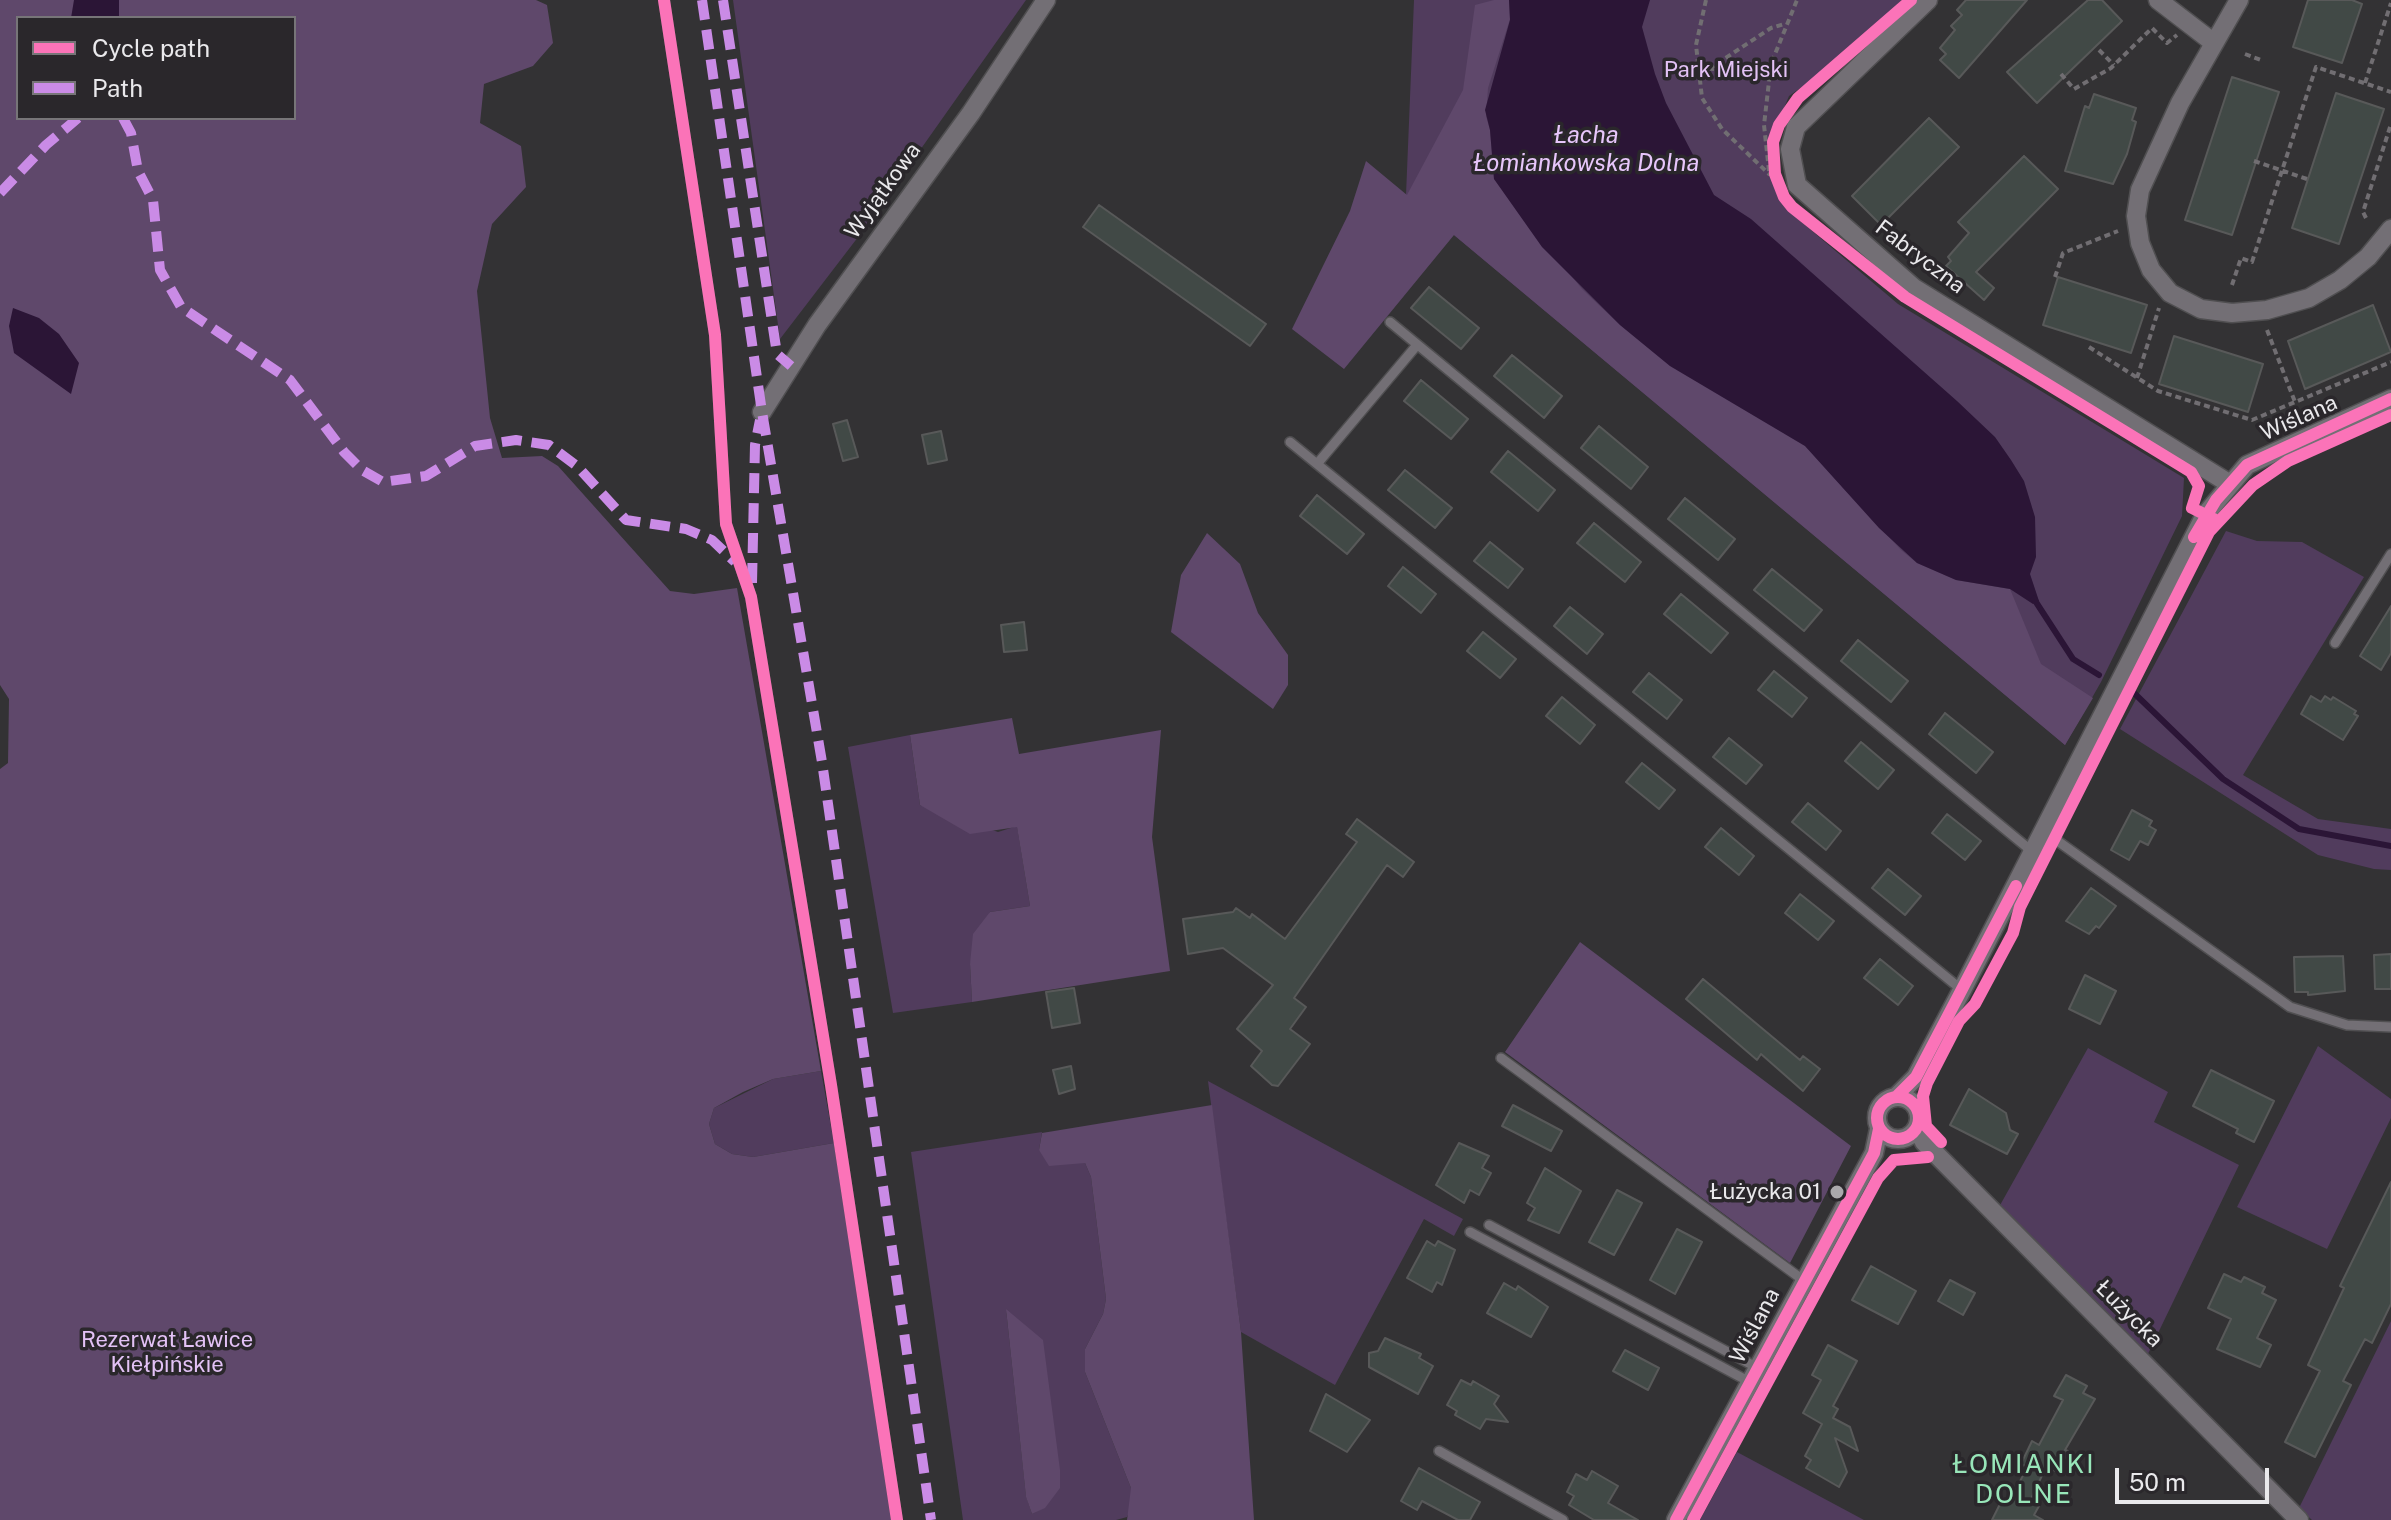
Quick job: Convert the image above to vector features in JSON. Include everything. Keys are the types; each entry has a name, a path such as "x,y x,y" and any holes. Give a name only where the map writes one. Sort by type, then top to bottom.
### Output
{"street":[{"name":"Wyjątkowa","path":"762,412 817,325 971,113 1046,0"},
{"name":"Fabryczna","path":"1928,0 1796,127 1790,149 1797,185 1914,288 2230,484"},
{"path":"2158,0 2214,43"},
{"path":"2239,0 2140,190 2136,216 2140,243 2151,270 2170,293 2201,309 2232,313 2281,306 2309,298 2340,280 2368,257 2391,229"},
{"name":"Wiślana","path":"1905,1100 2205,515 2247,465 2391,399"},
{"path":"1885,1100 1905,1100 1919,1114 1904,1135 1877,1110 1885,1100"},
{"name":"Wiślana","path":"1676,1520 1752,1374 1874,1153 1904,1135"},
{"name":"Łużycka","path":"1904,1135 2297,1519"}],"lane":[{"path":"664,0 715,335 726,524 751,597 831,1085 897,1520"},
{"path":"1390,322 2034,853"},
{"path":"1317,464 1417,345"},
{"path":"1290,442 1962,990"},
{"path":"2335,643 2391,554"},
{"path":"2045,832 2290,1007 2347,1025 2391,1027"},
{"path":"1501,1058 1803,1280"},
{"path":"1489,1225 1752,1374"},
{"path":"1470,1232 1752,1374"},
{"path":"1439,1451 1563,1520"}],"path":[{"path":"1706,0 1699,23 1697,68 1702,98 1712,115 1772,174"},
{"path":"1772,174 1764,125 1771,64 1784,24 1797,0"},
{"path":"2365,83 2391,3"},
{"path":"1709,69 1771,28 1784,24"},
{"path":"2061,74 2074,89 2114,65 2152,28 2167,43 2179,33"},
{"path":"2099,50 2114,65"},
{"path":"2245,54 2261,60"},
{"path":"1697,68 1771,64"},
{"path":"2232,285 2241,258 2252,262 2316,67 2391,92"},
{"path":"2366,218 2363,212 2391,124"},
{"path":"1772,174 1773,142 1779,125"},
{"path":"2254,161 2310,180"},
{"path":"2055,277 2063,253 2124,228"},
{"path":"2137,378 2161,301"},
{"path":"2265,324 2295,402"},
{"path":"2089,347 2158,391 2252,420 2391,362"}],"green space":[{"name":"Rezerwat Ławice Kiełpińskie","path":"0,0 536,0 547,5 553,43 533,66 484,84 480,123 521,146 526,187 492,224 477,291 490,418 502,458 542,456 558,466 670,591 694,594 737,588 821,1071 773,1079 743,1092 714,1108 709,1124 715,1144 732,1154 753,1157 834,1143 893,1520 0,1520 0,769 8,763 9,699 0,685"},
{"path":"733,0 1026,0 865,228 780,339"},
{"name":"Park Miejski","path":"1414,0 1902,0 1846,56 1789,96 1774,132 1779,197 1798,219 1898,304 2184,478 2182,516 2101,682 2065,745 1406,195"},
{"path":"1509,0 1510,19 1488,88 1486,116 1494,179 1582,289 1620,325 1670,366 1805,446 1901,550 1917,563 1956,580 2010,589 2041,664 2093,698 2065,745 1454,235 1344,369 1292,329 1350,211 1366,161 1407,195 1463,90 1475,5"},
{"path":"2226,531 2257,541 2302,542 2364,577 2243,775 2318,819 2391,829 2391,870 2374,869 2318,855 2120,729"},
{"path":"1207,533 1240,564 1258,613 1288,655 1288,685 1273,709 1171,632 1181,575"},
{"path":"1012,718 1019,754 1161,730 1152,837 1170,971 972,1002 970,964 973,934 990,912 1030,906 1017,827 970,834 920,805 910,735"},
{"path":"910,735 920,805 998,832 1017,826 1030,906 990,912 970,964 972,1002 893,1013 848,747"},
{"path":"1580,942 1851,1146 1790,1263 1505,1052"},
{"path":"2318,1046 2391,1099 2391,1118 2327,1249 2237,1207"},
{"path":"2088,1048 2168,1092 2154,1122 2239,1165 2147,1356 1999,1207"},
{"path":"821,1071 834,1143 753,1157 732,1154 715,1144 709,1124 714,1108 773,1079"},
{"path":"1208,1081 1463,1219 1454,1236 1424,1219 1335,1385 1241,1332"},
{"path":"1212,1105 1241,1332 1254,1520 1127,1520 1131,1488 1085,1372 1085,1349 1103,1314 1106,1299 1091,1177 1085,1163 1049,1166 1039,1150 1042,1133"},
{"path":"1042,1132 1039,1150 1085,1163 1091,1177 1106,1299 1103,1314 1085,1349 1085,1372 1131,1488 1132,1504 1127,1517 1116,1520 963,1520 911,1152","holes":["1006,1309 1045,1507 1032,1514 1026,1496"]},
{"path":"1006,1309 1043,1340 1060,1470 1060,1488 1045,1508 1032,1514 1026,1497"},
{"path":"2391,1321 2391,1520 2312,1520 2299,1508"},
{"path":"1737,1452 1864,1520 1700,1520"}],"water":[{"path":"74,0 119,0 119,16 71,16"},
{"name":"Łacha Łomiankowska Dolna","path":"1509,0 1650,0 1642,27 1655,74 1666,103 1714,195 1751,219 1957,401 1995,437 2011,460 2024,481 2035,517 2036,557 2030,574 2039,601 2033,604 2010,589 1956,580 1917,563 1879,528 1805,446 1670,366 1620,325 1542,247 1494,179 1485,110 1510,20"},
{"path":"13,308 39,318 59,334 79,363 71,394 14,353 9,326"}],"building":[{"path":"1966,0 2027,0 1959,78 1940,60 1946,54 1940,48 1955,30 1951,26 1962,15 1957,10"},
{"path":"2088,0 2102,0 2122,21 2037,103 2007,72"},
{"path":"2308,0 2352,0 2362,4 2342,63 2293,47"},
{"path":"2232,77 2279,92 2232,235 2185,220"},
{"path":"2336,93 2384,109 2339,244 2292,228"},
{"path":"2094,94 2136,108 2132,120 2136,122 2127,154 2113,184 2065,171 2085,106 2089,108"},
{"path":"1929,118 1959,147 1881,225 1852,196"},
{"path":"2024,156 2058,189 1976,272 1994,288 1984,300 1946,266 1951,261 1948,257 1969,233 1958,222"},
{"path":"1099,205 1266,324 1250,346 1083,227"},
{"path":"2058,277 2147,305 2131,353 2043,325"},
{"path":"1429,287 1479,328 1461,349 1411,308"},
{"path":"2373,305 2391,352 2305,389 2288,341"},
{"path":"2174,336 2263,364 2248,412 2159,384"},
{"path":"1512,355 1562,396 1544,418 1494,376"},
{"path":"1421,380 1468,419 1451,439 1404,401"},
{"path":"847,420 858,457 843,461 833,424"},
{"path":"1599,426 1648,467 1631,489 1581,448"},
{"path":"941,431 947,460 928,464 922,435"},
{"path":"1508,451 1555,490 1538,511 1491,472"},
{"path":"1405,470 1452,508 1435,528 1388,490"},
{"path":"1317,495 1364,534 1347,554 1300,516"},
{"path":"1685,498 1735,539 1718,560 1668,519"},
{"path":"1594,523 1641,562 1625,582 1577,543"},
{"path":"1490,542 1523,569 1508,588 1474,561"},
{"path":"1403,567 1436,594 1421,613 1388,586"},
{"path":"1772,569 1822,610 1804,631 1754,590"},
{"path":"1681,594 1728,633 1711,653 1664,614"},
{"path":"2391,606 2391,653 2381,670 2360,656"},
{"path":"1570,607 1603,634 1587,654 1554,626"},
{"path":"1024,622 1027,650 1004,652 1001,625"},
{"path":"1483,632 1516,659 1500,678 1467,651"},
{"path":"1858,640 1908,681 1891,702 1841,661"},
{"path":"1774,671 1807,698 1792,717 1758,690"},
{"path":"1649,673 1682,700 1667,719 1633,692"},
{"path":"2311,696 2321,702 2325,696 2331,700 2333,697 2356,711 2354,714 2358,716 2343,740 2301,714"},
{"path":"1562,697 1595,725 1580,744 1546,716"},
{"path":"1945,713 1993,752 1976,773 1929,734"},
{"path":"1729,738 1762,765 1746,784 1713,757"},
{"path":"1861,742 1894,770 1878,789 1845,761"},
{"path":"1642,763 1675,790 1659,809 1626,782"},
{"path":"1808,803 1841,831 1826,850 1792,822"},
{"path":"2132,810 2152,821 2149,826 2156,830 2148,845 2140,841 2129,860 2111,850"},
{"path":"1947,814 1981,841 1965,860 1932,833"},
{"path":"1357,819 1414,862 1403,877 1387,865 1294,998 1306,1007 1290,1029 1310,1044 1278,1086 1272,1085 1251,1066 1262,1051 1237,1029 1273,985 1223,948 1188,954 1183,919 1233,912 1236,908 1250,918 1252,914 1285,939 1357,842 1346,834"},
{"path":"1721,828 1754,856 1739,875 1705,847"},
{"path":"1888,869 1921,896 1905,915 1872,888"},
{"path":"2091,888 2116,906 2099,928 2096,926 2089,934 2066,921"},
{"path":"1800,894 1834,921 1818,940 1785,913"},
{"path":"2391,954 2391,989 2375,989 2374,955"},
{"path":"2343,956 2345,991 2308,995 2308,992 2295,992 2294,957"},
{"path":"1880,959 1913,986 1898,1005 1864,978"},
{"path":"2085,975 2116,991 2100,1024 2069,1009"},
{"path":"1703,979 1800,1060 1803,1056 1820,1069 1803,1091 1761,1054 1757,1060 1686,999"},
{"path":"1074,988 1080,1023 1052,1028 1046,992"},
{"path":"1071,1066 1075,1089 1059,1094 1053,1070"},
{"path":"2211,1070 2274,1101 2254,1142 2236,1133 2238,1129 2193,1106"},
{"path":"1969,1089 2006,1113 2010,1130 2018,1134 2007,1154 1950,1125"},
{"path":"1513,1105 1562,1131 1551,1151 1502,1126"},
{"path":"1459,1143 1489,1156 1482,1168 1491,1173 1479,1195 1470,1190 1464,1203 1436,1185"},
{"path":"1545,1168 1581,1191 1559,1233 1528,1220 1535,1208 1527,1203"},
{"path":"2391,1182 2391,1304 2372,1343 2365,1339 2343,1381 2351,1385 2315,1457 2285,1442 2320,1371 2308,1365 2344,1288 2340,1286"},
{"path":"1617,1190 1642,1203 1614,1255 1589,1242"},
{"path":"1677,1229 1702,1242 1675,1294 1650,1280"},
{"path":"1427,1241 1435,1246 1438,1241 1455,1250 1442,1285 1437,1282 1432,1292 1407,1278"},
{"path":"1871,1266 1916,1291 1898,1324 1852,1300"},
{"path":"2224,1274 2241,1282 2244,1277 2265,1287 2262,1293 2276,1300 2257,1338 2271,1345 2260,1367 2217,1349 2231,1319 2208,1308"},
{"path":"1950,1280 1975,1293 1963,1315 1938,1301"},
{"path":"1504,1283 1516,1290 1518,1286 1548,1307 1531,1337 1487,1313"},
{"path":"1385,1338 1421,1354 1419,1358 1433,1366 1418,1394 1369,1367 1369,1353 1378,1351"},
{"path":"1828,1345 1857,1361 1833,1406 1838,1409 1833,1418 1850,1427 1858,1451 1835,1438 1847,1472 1839,1487 1806,1468 1811,1460 1805,1456 1822,1424 1803,1413 1821,1380 1812,1375"},
{"path":"1625,1350 1659,1368 1648,1390 1613,1371"},
{"path":"2066,1375 2087,1386 2083,1393 2095,1399 2065,1450 2068,1451 2058,1472 2046,1467 2030,1501 2039,1506 2034,1515 2043,1520 1992,1520 2003,1498 2010,1502 2027,1467 2021,1464 2032,1441 2039,1445 2063,1400 2054,1396"},
{"path":"1461,1380 1471,1385 1473,1381 1499,1396 1494,1404 1508,1422 1486,1419 1480,1429 1455,1415 1457,1411 1447,1405"},
{"path":"1326,1394 1370,1420 1347,1452 1310,1431"},
{"path":"1419,1468 1480,1502 1470,1520 1458,1520 1422,1501 1417,1510 1401,1501"},
{"path":"1592,1471 1618,1486 1608,1503 1638,1520 1594,1520 1569,1505 1574,1496 1567,1492 1576,1474 1587,1480"}],"waterway":[{"path":"2034,599 2073,659 2099,675"},
{"path":"2134,693 2223,779 2299,829 2391,846"}],"marked path":[{"path":"702,0 762,412 822,762 931,1520"},
{"path":"723,0 777,354 791,366"},
{"path":"0,193 46,145 76,120"},
{"path":"124,120 131,133 138,171 153,200 160,270 181,307 290,380 344,452 362,470 383,482 426,476 475,446 516,440 549,445 577,466 626,520 686,529 712,540 735,562"},
{"path":"752,583 755,445 760,420"}],"cycle path":[{"path":"664,0 715,335 726,524 751,597 831,1085 897,1520"},
{"path":"1911,0 1798,98 1779,125 1773,142 1775,174 1784,197 1792,207 1905,297 2191,472 2199,486 2192,508 2214,519"},
{"path":"2194,537 2216,500 2247,465 2391,399"},
{"path":"1941,1142 1926,1126 1923,1096 1927,1083 1959,1021 1975,1004 2013,933 2020,907 2209,532 2253,485 2288,461 2391,415"},
{"path":"1897,1096 1916,1077 2016,886"},
{"path":"1898,1097 1913,1103 1919,1118 1913,1133 1898,1139 1883,1133 1877,1118 1883,1103 1898,1097"},
{"path":"1676,1520 1874,1153 1879,1129"},
{"path":"1693,1520 1878,1178 1894,1160 1928,1157"}],"place":[{"name":"Łużycka 01","path":"1837,1192"}],"district":[{"name":"ŁOMIANKI DOLNE","path":"2024,1480"}]}
